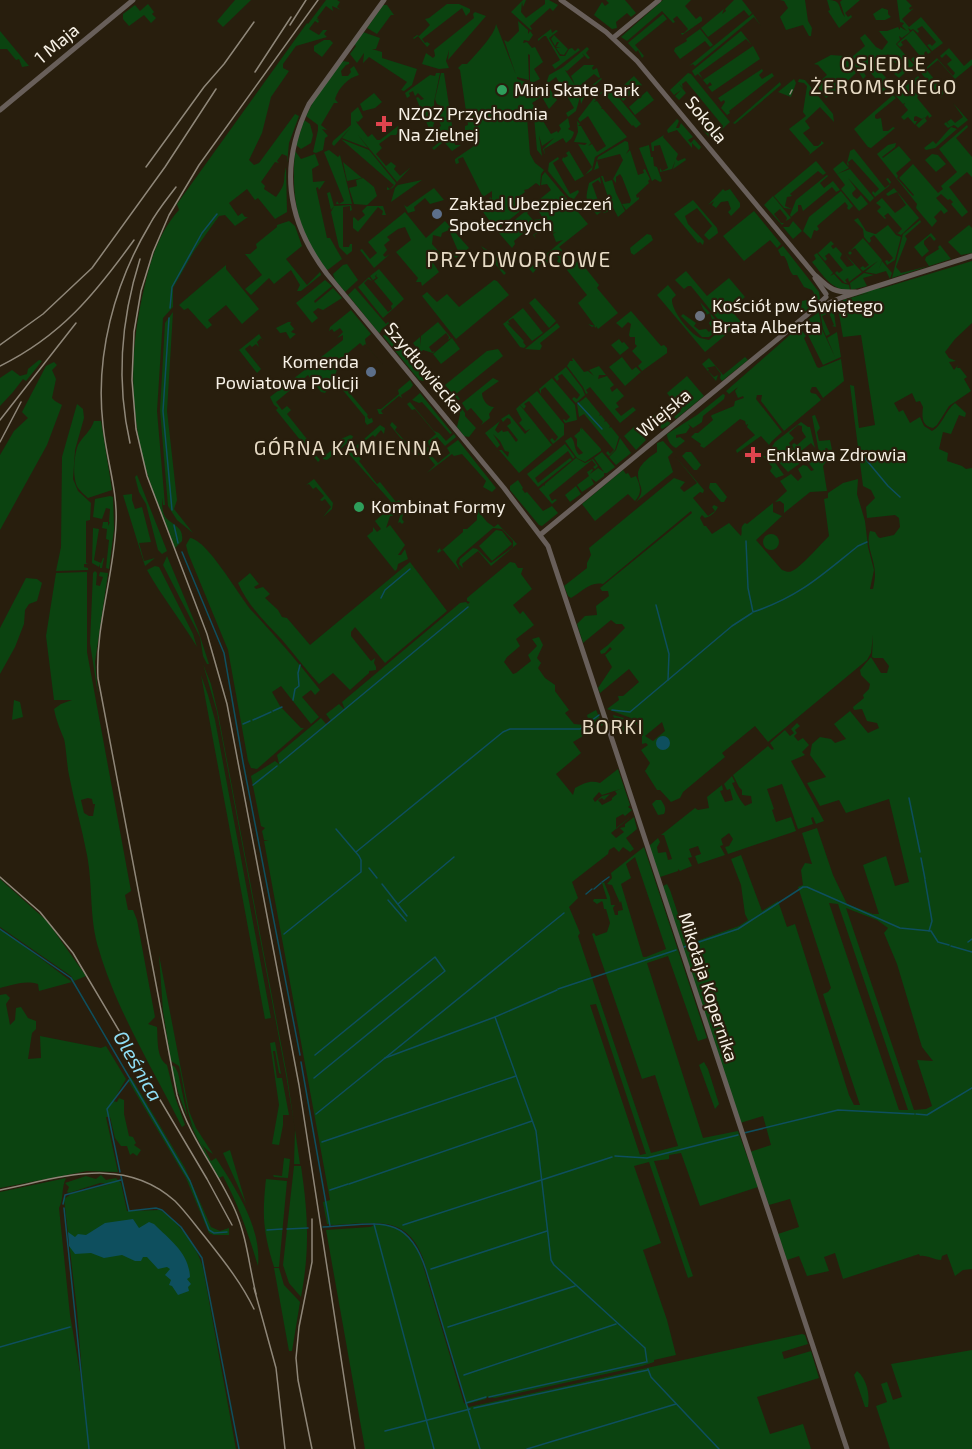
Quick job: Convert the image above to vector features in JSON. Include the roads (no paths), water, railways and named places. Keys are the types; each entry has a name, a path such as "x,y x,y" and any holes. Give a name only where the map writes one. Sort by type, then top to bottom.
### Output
{"street":[{"name":"1 Maja","path":"0,110 133,0"},
{"name":"Szydłowiecka","path":"384,0 309,104 302,119 293,148 291,165 291,189 295,214 303,237 323,269 508,492 540,535"},
{"name":"Sokola","path":"561,0 613,38 637,61 814,274 828,295"},
{"path":"613,38 659,0"},
{"path":"828,295 838,296 856,292 972,256"},
{"name":"Wiejska","path":"540,535 828,295 834,302 838,296"},
{"name":"Mikołaja Kopernika","path":"540,535 548,546 556,569 847,1449"}],"water":[{"path":"660,736 666,736 670,743 666,750 660,750 656,746 656,740"},
{"path":"133,1219 139,1228 149,1222 154,1224 178,1248 189,1268 190,1277 187,1279 191,1284 188,1287 189,1291 178,1295 169,1285 171,1280 165,1275 170,1269 167,1267 158,1269 147,1257 143,1257 141,1261 135,1261 122,1255 104,1258 91,1253 75,1254 69,1246 68,1232 75,1237 78,1234 86,1235 105,1223"}],"waterway":[{"path":"170,308 172,287 202,233 217,214"},
{"path":"169,318 163,411 172,510"},
{"path":"578,403 602,429"},
{"path":"863,456 900,497"},
{"path":"174,525 178,543"},
{"path":"746,541 748,588 753,612 797,592 858,546 867,542"},
{"path":"182,552 224,653 300,1055"},
{"path":"381,598 385,590 410,569"},
{"path":"656,605 669,654 668,680"},
{"path":"280,763 468,607"},
{"path":"612,710 630,712 732,626 752,613"},
{"path":"293,700 295,689 299,686 300,665"},
{"path":"273,711 282,707"},
{"path":"253,720 271,712"},
{"path":"356,852 503,732 510,729 580,729 599,715"},
{"path":"243,724 250,721"},
{"path":"253,785 277,766"},
{"path":"909,798 920,852"},
{"path":"284,934 361,872 359,856 336,829"},
{"path":"398,904 454,857"},
{"path":"921,858 925,879"},
{"path":"369,868 377,878"},
{"path":"602,882 609,877"},
{"path":"925,880 932,921 929,931"},
{"path":"594,889 601,883"},
{"path":"382,884 407,916"},
{"path":"684,947 738,929 803,887 900,928 931,931 938,942 949,945"},
{"path":"586,894 592,889"},
{"path":"388,900 406,921"},
{"path":"316,1114 564,913"},
{"name":"Oleśnica","path":"0,929 71,978 190,1181 209,1230 214,1233 227,1232"},
{"path":"968,942 972,939"},
{"path":"951,946 972,952"},
{"path":"558,989 676,950"},
{"path":"314,1078 445,971 435,957 315,1055"},
{"path":"385,1058 495,1017 557,990"},
{"path":"495,1017 536,1131 551,1260 645,1348 647,1362"},
{"path":"301,1062 330,1226"},
{"path":"322,1142 516,1076"},
{"path":"120,1172 107,1109 129,1080"},
{"path":"916,1114 927,1115 972,1088"},
{"path":"744,1133 838,1110 914,1114"},
{"path":"349,1184 532,1121"},
{"path":"615,1156 647,1158 738,1135"},
{"path":"403,1225 612,1157"},
{"path":"121,1176 129,1211 156,1208 162,1210 181,1227 202,1258 239,1449"},
{"path":"63,1204 65,1195 121,1180"},
{"path":"330,1190 348,1184"},
{"path":"64,1208 89,1449"},
{"path":"374,1224 434,1449"},
{"name":"Oleśnica","path":"323,1227 387,1225 399,1230 409,1238 418,1251 426,1270 480,1449"},
{"name":"Oleśnica","path":"287,1229 308,1228"},
{"name":"Oleśnica","path":"267,1230 282,1229"},
{"path":"431,1269 547,1231"},
{"path":"448,1327 575,1286"},
{"path":"464,1375 616,1324"},
{"path":"0,1347 70,1327"},
{"path":"489,1397 646,1362"},
{"path":"648,1369 651,1377 719,1449"},
{"path":"474,1408 648,1370"},
{"path":"466,1403 486,1397"},
{"path":"527,1449 676,1404"},
{"path":"385,1431 470,1409"}],"railway":[{"path":"290,25 306,0"},
{"path":"318,0 199,165 169,215 153,252 141,291 134,332 132,380 136,429 147,476 207,634 227,704 299,1085 355,1449"},
{"path":"255,72 291,17"},
{"path":"146,167 254,22"},
{"path":"0,345 43,314 92,268 165,167 216,89"},
{"path":"790,94 792,90"},
{"path":"176,187 153,219 126,271 110,321 105,347 101,399 103,425 114,487 116,524 99,640 98,678 177,1095 189,1125 228,1195 239,1220 256,1294"},
{"path":"0,366 41,341 75,312 91,296 134,240"},
{"path":"130,443 123,397 123,350 128,304 140,259"},
{"path":"0,420 76,323"},
{"path":"0,442 21,402"},
{"path":"0,877 40,912 73,953 232,1225"},
{"path":"0,1190 90,1173 134,1178 155,1187 175,1201 187,1214 231,1272 254,1309"},
{"path":"312,1219 312,1262 299,1327 296,1358 298,1380 312,1449"},
{"path":"254,1288 276,1368 285,1449"}],"place":[{"name":"Mini Skate Park","path":"502,90"},
{"name":"NZOZ Przychodnia Na Zielnej","path":"384,124"},
{"name":"Zakład Ubezpieczeń Społecznych","path":"437,214"},
{"name":"Kościół pw. Świętego Brata Alberta","path":"700,316"},
{"name":"Komenda Powiatowa Policji","path":"371,372"},
{"name":"Enklawa Zdrowia","path":"753,455"},
{"name":"Kombinat Formy","path":"359,507"}],"district":[{"name":"OSIEDLE ŻEROMSKIEGO","path":"884,76"},
{"name":"PRZYDWORCOWE","path":"519,260"},
{"name":"GÓRNA KAMIENNA","path":"348,448"},
{"name":"BORKI","path":"613,727"}]}
